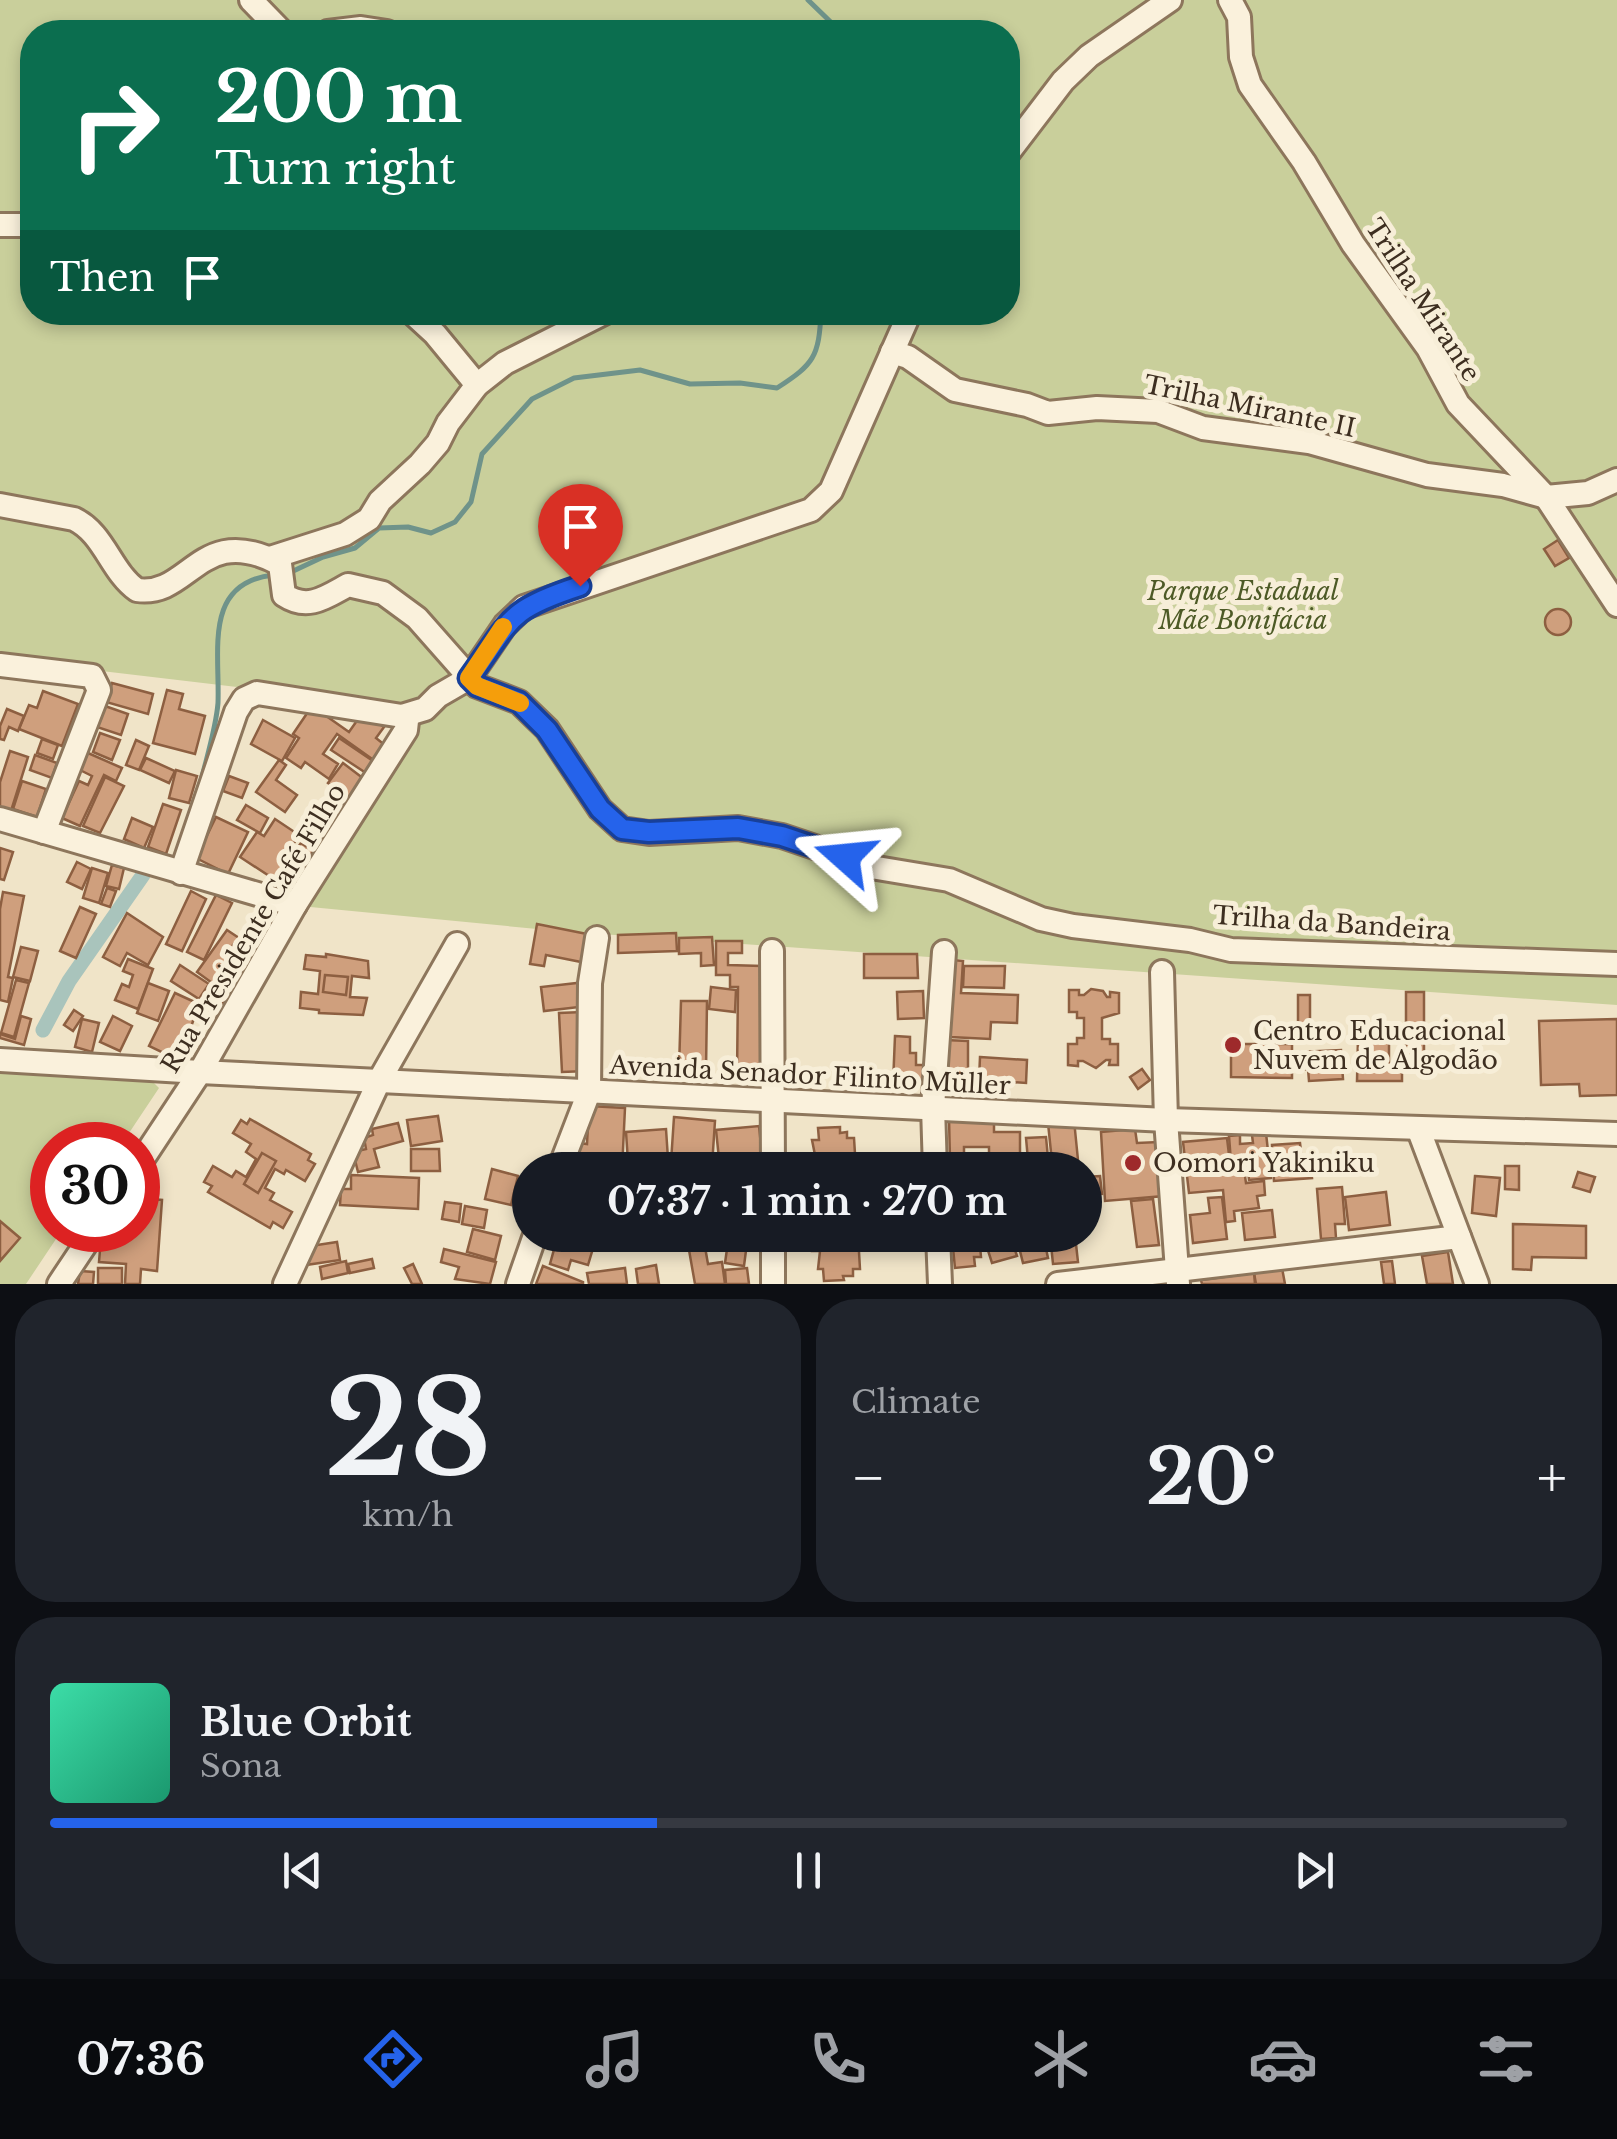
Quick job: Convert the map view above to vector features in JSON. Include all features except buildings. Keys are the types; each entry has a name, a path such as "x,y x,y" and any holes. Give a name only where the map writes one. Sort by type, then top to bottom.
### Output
{"street":[{"path":"251,0 270,20"},
{"path":"1020,138 1063,81 1088,56 1170,0"},
{"name":"Trilha Mirante","path":"1230,0 1239,17 1240,56 1250,84 1354,244 1428,348 1458,404 1546,497 1617,604"},
{"path":"425,325 477,385"},
{"path":"278,569 369,518 380,500 438,443 477,385 505,362 580,325"},
{"path":"181,874 236,712 244,699 257,693 402,716 425,709 438,696 469,678 505,625 524,607 749,532 821,503 831,492 904,325"},
{"name":"Trilha Mirante II","path":"892,352 908,356 954,390 1028,405 1048,413 1097,408 1158,411 1203,428 1309,442 1427,475 1503,485 1546,497"},
{"path":"1546,497 1588,493 1617,480"},
{"path":"0,505 85,524 122,580 137,590 164,586 214,554 234,550 278,569"},
{"path":"278,569 284,595 293,601 315,603 348,584 383,594 417,618 469,678"},
{"path":"0,665 92,676 99,690 44,832"},
{"name":"Trilha da Bandeira","path":"469,678 477,686 519,702 547,730 600,809 622,829 649,832 738,828 768,833 876,868 949,880 1041,919 1190,940 1231,950 1617,964"},
{"name":"Rua Presidente Café Filho","path":"160,1133 200,1072 295,905 406,730 407,721 402,716"},
{"path":"0,819 295,905"},
{"path":"567,1152 589,1092 590,983 596,938"},
{"path":"285,1284 378,1081 457,944"},
{"path":"772,950 773,1152"},
{"path":"934,1152 933,1107 944,952"},
{"path":"1162,972 1166,1120 1178,1277"},
{"name":"Avenida Senador Filinto Müller","path":"0,1060 1166,1120 1617,1134"},
{"path":"1418,1128 1476,1284"},
{"path":"1058,1284 1178,1277 1459,1237"},
{"path":"59,1284 80,1252"},
{"path":"518,1284 529,1252"},
{"path":"773,1252 773,1284"},
{"path":"939,1252 940,1284"}],"green space":[{"name":"Parque Estadual Mãe Bonifácia","path":"0,0 1617,0 1617,1005 558,931 300,906 424,709 0,659"},
{"path":"0,1071 151,1080 159,1088 136,1122 30,1122 30,1252 47,1252 26,1284 0,1284"}],"waterway":[{"path":"808,0 829,20"},
{"path":"289,573 355,548 379,528 408,527 431,533 455,522 471,502 482,454 532,399 574,378 640,370 690,384 740,383 777,388 812,358 820,325"},
{"path":"201,781 217,713 218,642 225,605 235,591 251,581 273,575"},
{"path":"43,1030 69,981 143,875"}],"slow traffic":[{"path":"503,627 469,678 477,686 520,703"}],"place":[{"name":"Centro Educacional Nuvem de Algodão","path":"1233,1045"},
{"name":"Oomori Yakiniku","path":"1133,1163"}],"route":[{"path":"580,586 546,597 513,615 469,678 477,686 519,702 547,730 600,809 622,829 649,832 738,828 782,836 845,857"}]}
